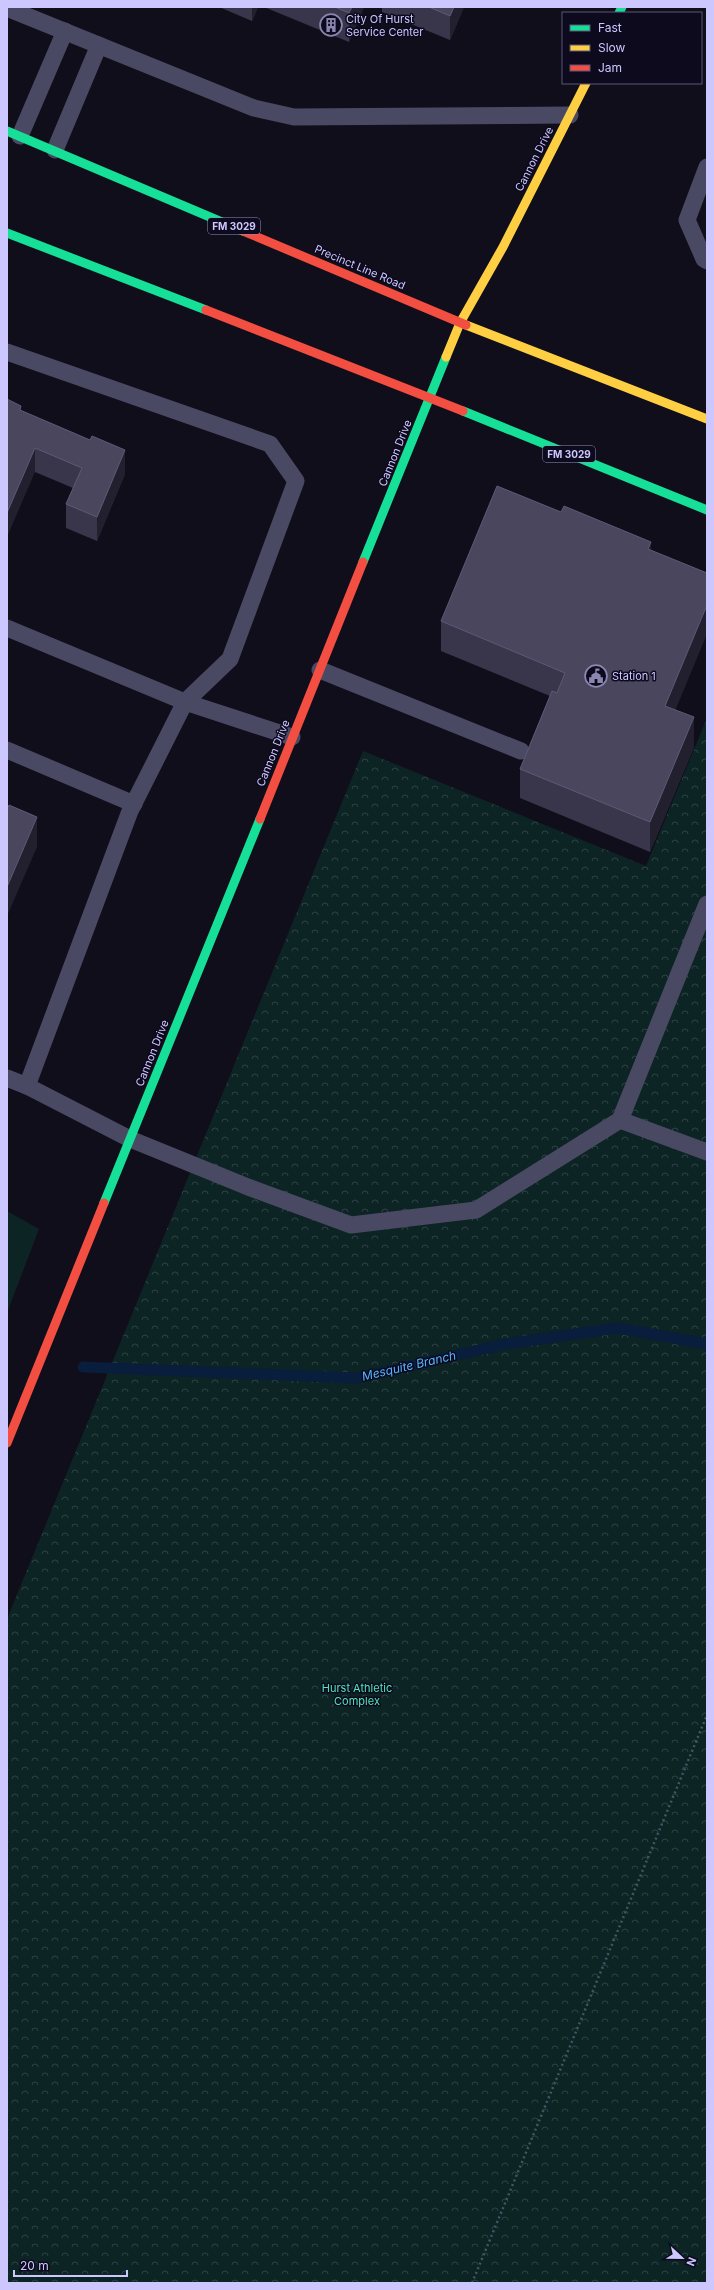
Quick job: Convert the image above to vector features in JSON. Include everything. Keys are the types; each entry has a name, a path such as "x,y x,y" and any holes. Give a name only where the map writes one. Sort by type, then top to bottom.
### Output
{"street":[{"name":"Cannon Drive","path":"7,1443 460,323 503,246 586,84"},
{"name":"Precinct Line Road","path":"14,134 55,150 460,323 707,419"},
{"name":"FM 3029","path":"7,233 430,398 707,510"}],"lane":[{"path":"7,8 254,108 294,117 570,115"},
{"path":"14,134 65,31"},
{"path":"55,150 99,45"},
{"path":"707,167 687,220 704,259 707,261"},
{"path":"7,352 270,444 296,481 230,659 185,702 134,804 26,1086"},
{"path":"7,628 185,702 292,737"},
{"path":"320,670 521,751"},
{"path":"7,750 134,804"},
{"path":"7,1078 26,1086 130,1139 248,1187 351,1224 476,1210 620,1120 707,904"},
{"path":"620,1120 707,1152"}],"path":[{"path":"472,2283 707,1715"}],"green space":[{"name":"Hurst Athletic Complex","path":"707,718 707,2283 7,2283 7,1619 363,751 646,866"},
{"path":"7,1211 39,1229 7,1313"}],"building":[{"path":"335,7 352,7 349,13"},
{"path":"429,7 454,7 450,16"},
{"path":"7,399 21,406 20,410 90,440 92,436 125,450 97,517 66,504 82,468 35,448 7,513"},
{"name":"Station 1","path":"497,486 561,512 564,506 651,542 648,549 707,573 707,605 665,706 694,717 650,822 520,769 552,691 557,693 565,673 441,621"},
{"path":"9,805 37,817 7,887 7,809"}],"waterway":[{"name":"Mesquite Branch","path":"83,1367 357,1378 505,1344 617,1328 707,1344"}],"traffic: fast":[{"path":"620,12 622,7"},
{"path":"7,131 243,231"},
{"path":"7,233 206,310"},
{"path":"363,562 446,357"},
{"path":"463,411 707,510"},
{"path":"104,1203 260,819"}],"traffic: slow":[{"path":"446,357 460,323 503,247 585,84"},
{"path":"466,325 707,419"}],"traffic: jam":[{"path":"243,231 466,325"},
{"path":"206,310 463,411"},
{"path":"260,819 363,562"},
{"path":"7,1443 104,1203"}],"place":[{"name":"City Of Hurst Service Center","path":"331,25"},
{"name":"Station 1","path":"596,676"}]}
